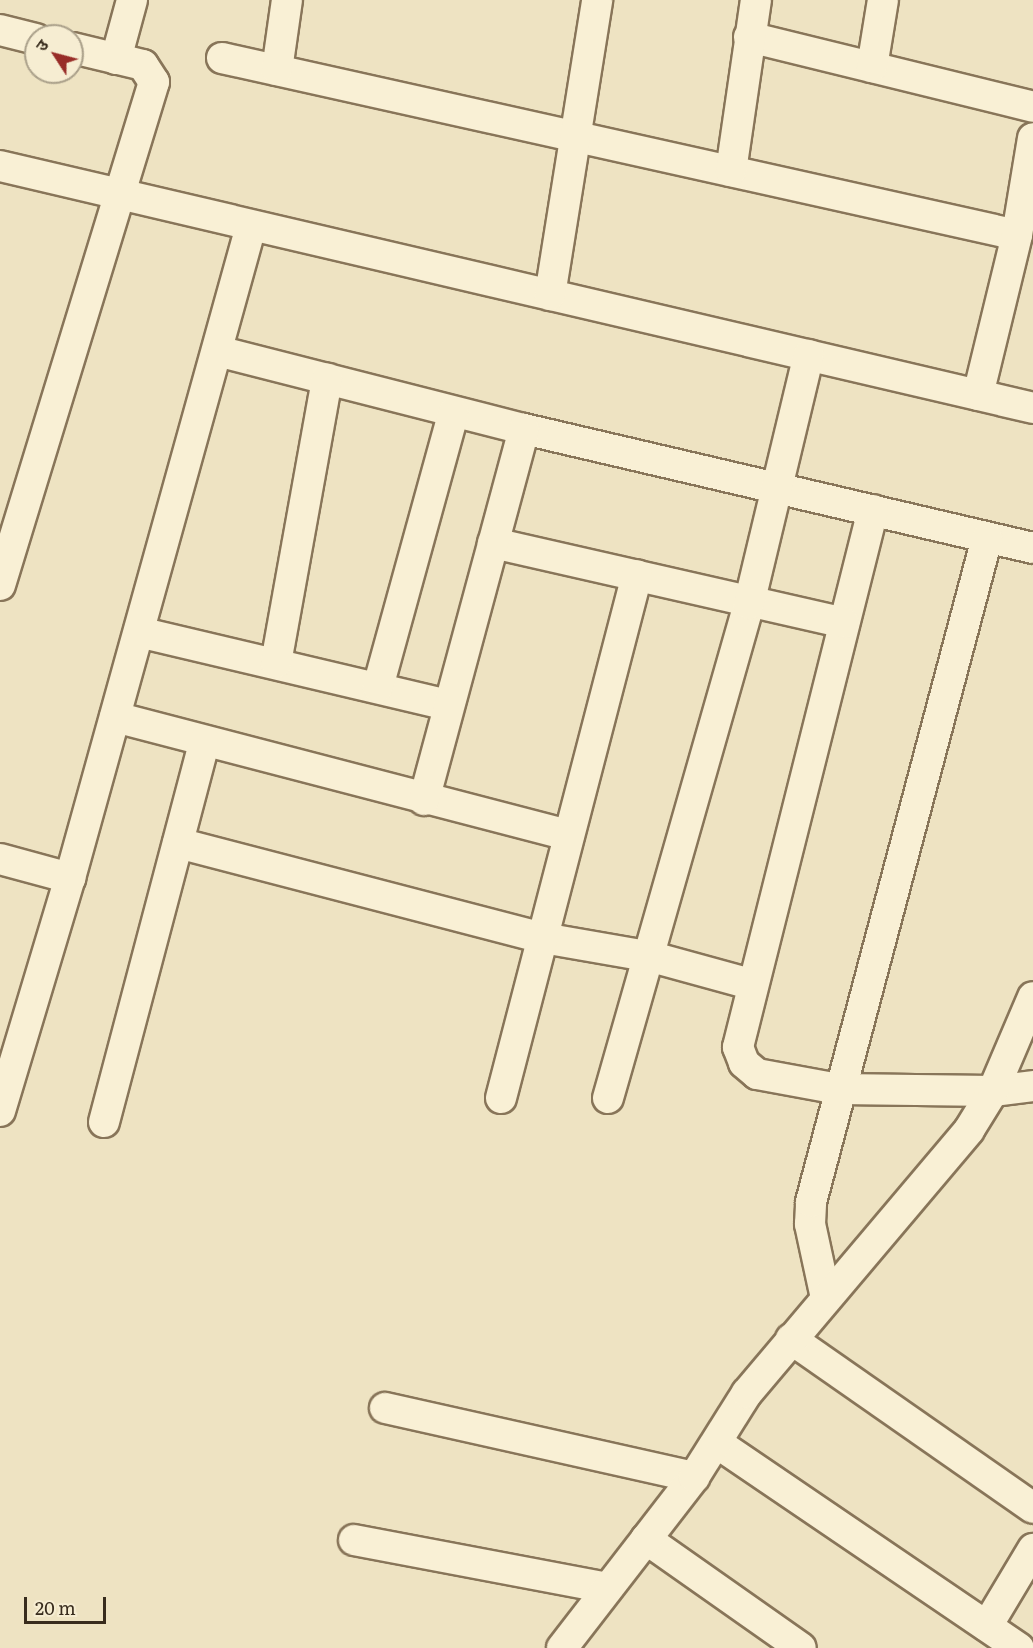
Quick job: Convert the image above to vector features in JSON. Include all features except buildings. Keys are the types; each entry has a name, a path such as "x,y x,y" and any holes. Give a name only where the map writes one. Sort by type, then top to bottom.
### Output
{"street":[{"path":"116,59 132,0"},
{"path":"277,70 287,0"},
{"path":"550,295 597,0"},
{"path":"731,171 756,0"},
{"path":"872,67 883,0"},
{"path":"0,30 24,36"},
{"path":"749,37 1033,107"},
{"path":"0,585 154,82 143,65 84,51"},
{"path":"222,58 1017,235"},
{"path":"978,395 1017,235 1033,138"},
{"path":"0,166 1033,408"},
{"path":"0,1111 70,878 251,226"},
{"path":"217,351 524,429 1033,548"},
{"path":"608,1098 652,957 749,604 779,488 809,355"},
{"path":"276,663 327,379"},
{"path":"378,687 454,412"},
{"path":"424,800 524,429"},
{"path":"873,510 751,984 738,1047 744,1063 757,1074 839,1089 993,1091 1033,1086"},
{"path":"826,1298 810,1224 811,1202 839,1089 987,538"},
{"path":"493,543 637,575 749,604 844,623"},
{"path":"501,1098 637,575"},
{"path":"139,632 449,705"},
{"path":"115,717 424,800 569,835"},
{"path":"104,1122 205,741"},
{"path":"178,843 543,938 652,957 751,984"},
{"path":"0,859 70,878"},
{"path":"562,1648 694,1477 747,1393 969,1130 993,1091 1033,997"},
{"path":"791,1339 1033,1508"},
{"path":"385,1408 694,1477"},
{"path":"717,1443 1019,1648"},
{"path":"646,1539 801,1648"},
{"path":"354,1540 608,1588"},
{"path":"987,1626 1033,1549"}]}
